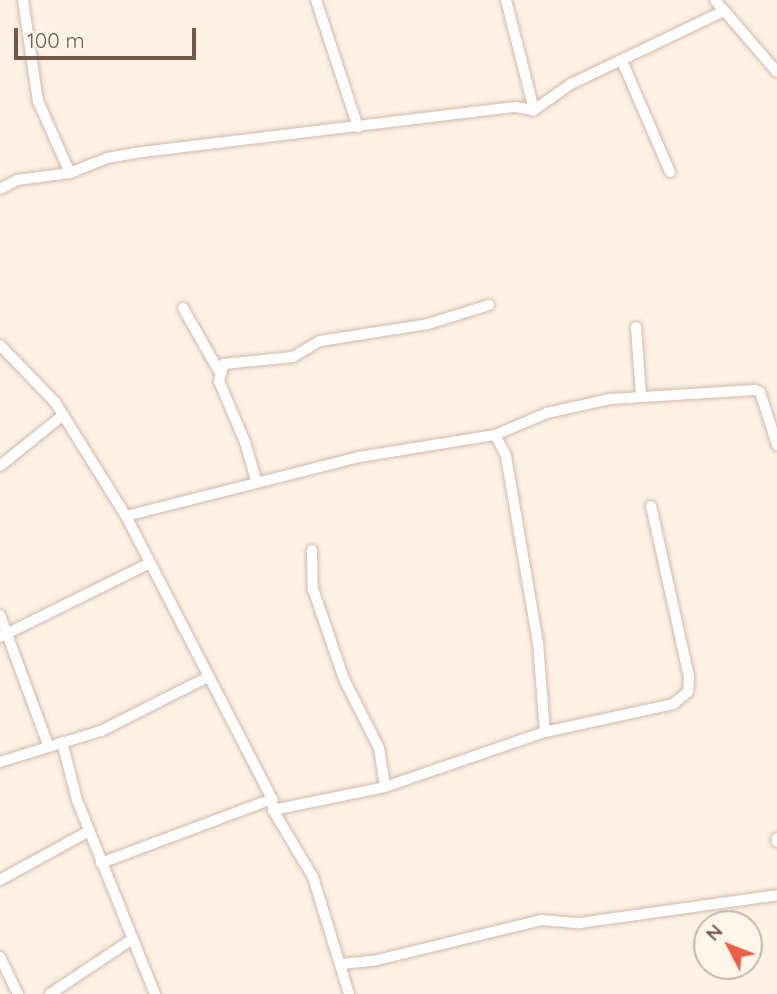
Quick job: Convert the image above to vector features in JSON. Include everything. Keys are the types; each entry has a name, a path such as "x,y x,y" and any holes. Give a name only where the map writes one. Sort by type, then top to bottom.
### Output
{"street":[{"path":"23,0 38,101 70,173"},
{"path":"316,0 358,127"},
{"path":"506,0 534,110"},
{"path":"715,0 722,12 777,72"},
{"path":"0,189 17,180 70,173 121,156 514,107 534,110 571,84 722,12"},
{"path":"622,61 670,172"},
{"path":"219,370 224,364 293,357 320,341 395,331 489,305"},
{"path":"183,308 219,370 219,381 245,442 257,483"},
{"path":"636,327 641,396"},
{"path":"0,345 63,415 98,464 126,516 272,805 313,877 342,964 349,994"},
{"path":"126,516 359,457 495,435 547,413 641,396 760,392 777,445"},
{"path":"0,466 63,415"},
{"path":"495,435 506,456 538,643 544,732"},
{"path":"101,863 272,805 385,787 544,732 673,704 688,692 689,677 651,506"},
{"path":"312,550 313,589 344,680 379,748 385,787"},
{"path":"4,636 148,564"},
{"path":"0,615 4,636 48,745"},
{"path":"0,762 48,745 101,731 208,677"},
{"path":"62,742 89,831 155,994"},
{"path":"0,880 89,831"},
{"path":"342,964 373,961 541,920 579,923 777,895"},
{"path":"50,994 131,940"},
{"path":"0,957 18,994"}]}
